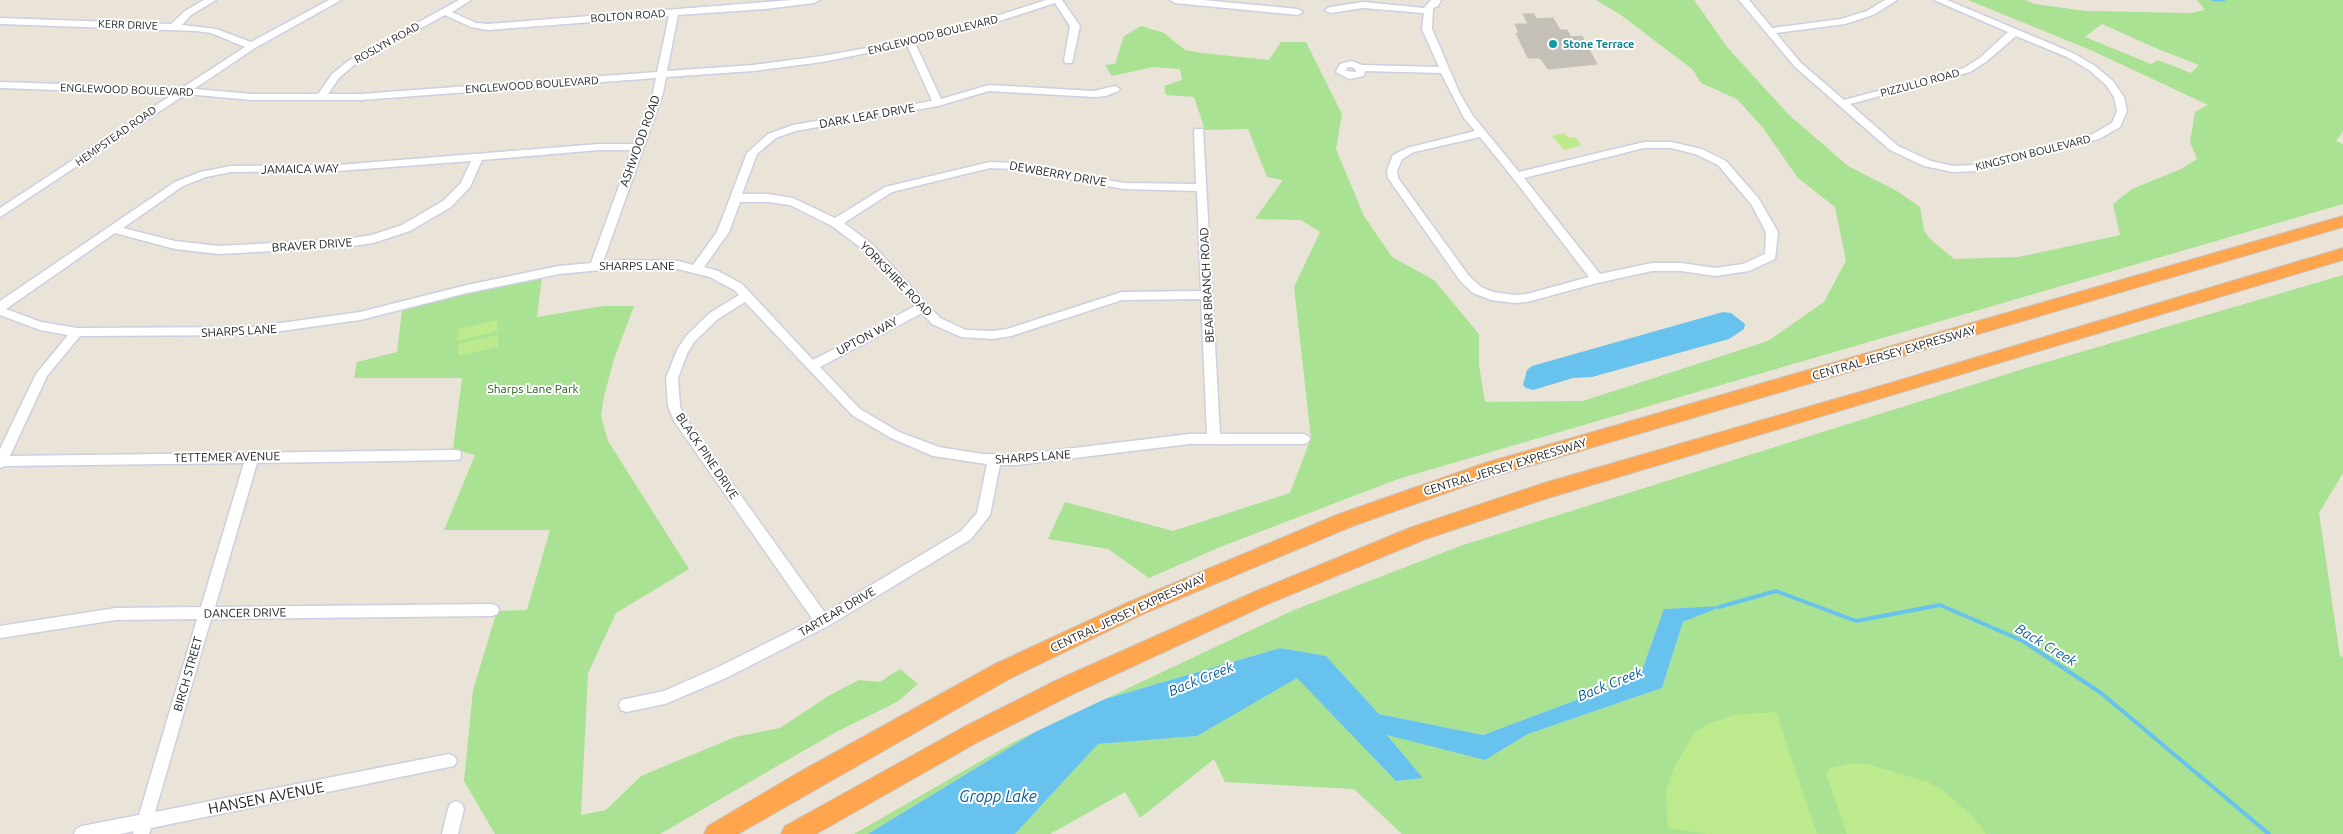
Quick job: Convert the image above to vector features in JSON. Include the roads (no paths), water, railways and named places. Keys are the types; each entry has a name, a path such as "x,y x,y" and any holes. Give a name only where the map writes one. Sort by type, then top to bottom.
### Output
{"highway":[{"name":"CENTRAL JERSEY EXPRESSWAY","path":"716,834 804,782 1003,671 1136,608 1346,520 1504,465 2343,221"},
{"path":"794,834 929,757 1065,687 1260,598 1419,534 1561,486 1870,396 2343,254"}],"street":[{"path":"174,27 195,8 211,0"},
{"name":"HEMPSTEAD ROAD","path":"0,213 68,170 181,91 252,46 336,0"},
{"name":"ROSLYN ROAD","path":"320,98 335,76 351,62 466,0"},
{"name":"BOLTON ROAD","path":"445,12 474,25 488,27 814,0"},
{"path":"1056,0 1075,26 1069,61"},
{"name":"ENGLEWOOD BOULEVARD","path":"0,85 181,91 252,97 320,98 413,94 661,75 788,64 856,53 910,42 984,23 1056,0"},
{"path":"1175,0 1298,12"},
{"name":"KINGSTON BOULEVARD","path":"1744,0 1798,65 1904,154 1928,164 1953,169 1975,168 2095,137 2116,125 2120,118 2122,104 2116,91 2102,75 2070,55 1940,0"},
{"path":"1770,31 1842,22 1870,13 1892,0"},
{"path":"1330,10 1363,5 1430,5 1427,29 1455,94 1469,118 1597,279"},
{"name":"ASHWOOD ROAD","path":"596,266 658,93 674,13"},
{"name":"KERR DRIVE","path":"0,21 174,27 208,30 252,46"},
{"name":"PIZZULLO ROAD","path":"1843,104 1967,70 1984,59 2014,32"},
{"path":"910,42 938,103"},
{"path":"1360,68 1413,71 1445,70"},
{"name":"DARK LEAF DRIVE","path":"697,268 723,232 752,153 772,136 793,128 938,103 989,88 1094,94 1115,89"},
{"name":"BEAR BRANCH ROAD","path":"1200,131 1214,438"},
{"path":"1482,134 1410,150 1397,157 1392,171 1393,178 1465,279 1477,290 1491,296 1514,299 1527,298 1597,279 1652,267 1680,267 1716,272 1745,268 1771,256 1772,232 1755,202 1722,163 1698,151 1671,144 1644,145 1517,176"},
{"name":"JAMAICA WAY","path":"0,309 179,184 219,171 243,169 302,170 599,147 639,147"},
{"name":"BRAVER DRIVE","path":"114,229 175,245 219,250 346,243 373,239 413,225 447,204 466,185 478,157"},
{"name":"DEWBERRY DRIVE","path":"836,223 889,189 990,165 1013,166 1124,186 1202,188"},
{"name":"YORKSHIRE ROAD","path":"735,198 768,198 793,202 836,223 869,248 936,321 955,331 993,335 1007,333 1122,296 1208,295"},
{"name":"SHARPS LANE","path":"0,309 40,326 77,332 217,333 287,328 360,316 507,280 596,266 662,264 697,268 728,281 746,295 856,412 895,435 938,452 994,460 1039,459 1155,442 1214,438 1304,439"},
{"name":"BLACK PINE DRIVE","path":"746,295 714,316 690,339 678,359 672,378 674,406 678,418 823,622"},
{"name":"UPTON WAY","path":"812,366 923,306"},
{"path":"0,462 42,374 77,332"},
{"name":"TETTEMER AVENUE","path":"0,462 455,455"},
{"name":"BIRCH STREET","path":"143,828 252,457"},
{"name":"TARTEAR DRIVE","path":"626,705 665,697 713,677 823,622 966,535 975,526 986,505 994,460"},
{"name":"DANCER DRIVE","path":"0,632 116,614 492,610"},
{"name":"HANSEN AVENUE","path":"82,834 143,828 449,761"},
{"path":"450,834 456,809"}],"water":[{"path":"1723,312 1731,313 1745,324 1744,329 1729,339 1592,377 1573,378 1533,390 1523,385 1527,370 1532,366"},
{"name":"Gropp Lake","path":"1723,606 1683,622 1662,688 1528,734 1485,760 1387,735 1423,778 1396,781 1297,678 1197,736 1098,744 1015,834 868,834 1035,732 1105,699 1280,648 1326,656 1379,714 1483,735 1640,676 1664,609"}],"waterway":[{"path":"2213,0 2224,0"},
{"name":"Back Creek","path":"1719,607 1776,591 1856,621 1940,605 2023,641 2101,693 2269,834"}],"place":[{"name":"Stone Terrace","path":"1553,44"}],"park label":[{"name":"Sharps Lane Park","path":"533,389"}]}
